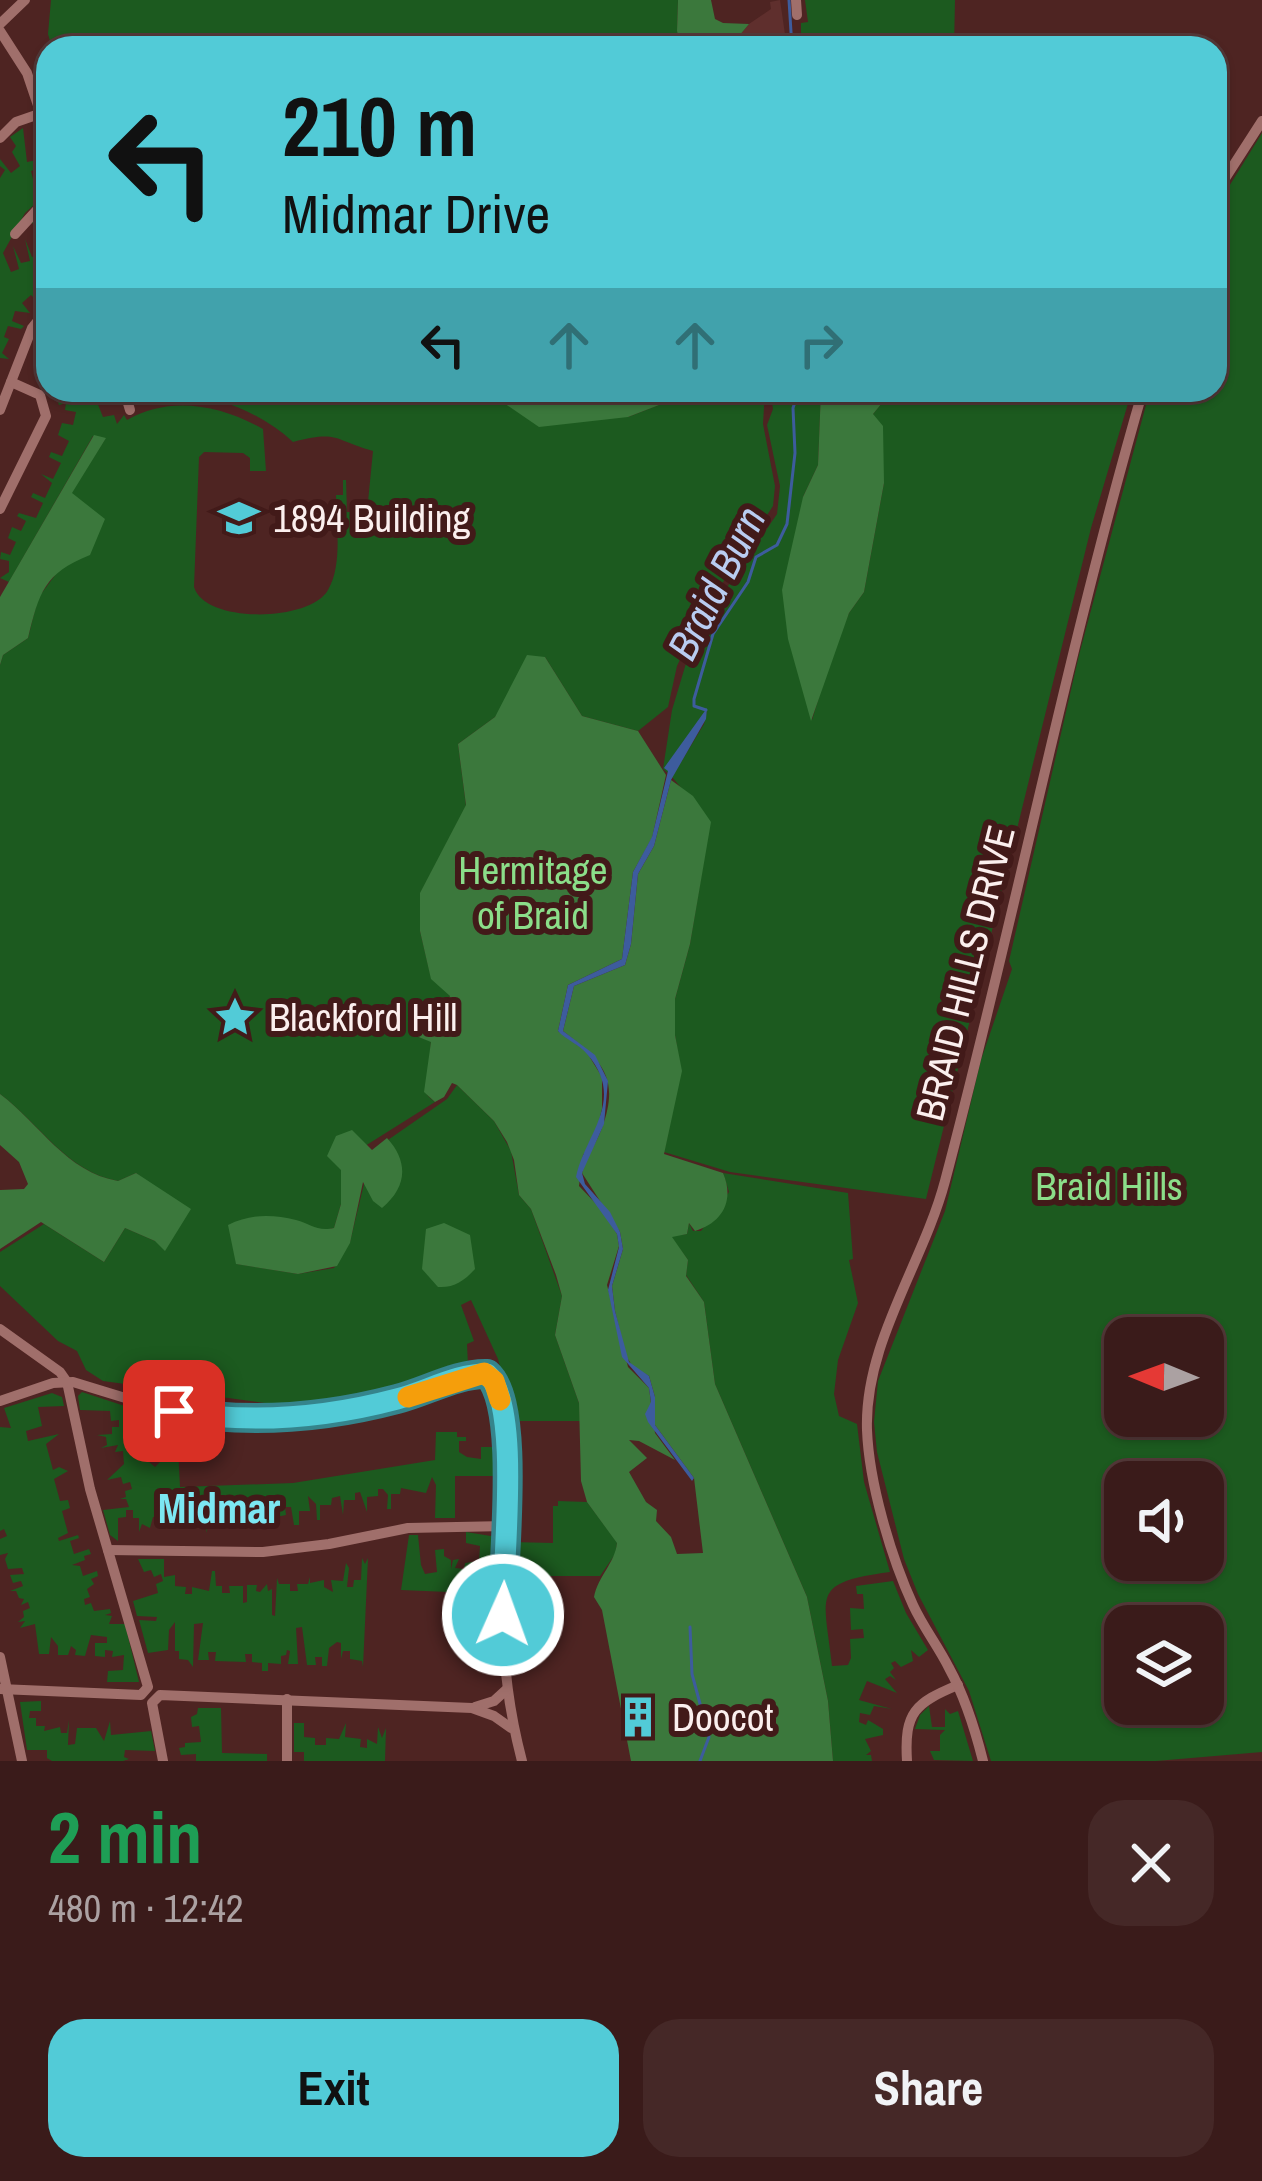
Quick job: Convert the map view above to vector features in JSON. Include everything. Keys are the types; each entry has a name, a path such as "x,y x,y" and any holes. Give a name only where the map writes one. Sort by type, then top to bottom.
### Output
{"street":[{"path":"25,0 0,27 36,98"},
{"path":"796,0 797,15"},
{"path":"0,138 16,122 36,115"},
{"path":"1227,175 1262,121"},
{"path":"15,234 36,211"},
{"path":"0,410 36,322"},
{"path":"11,382 36,392"},
{"path":"0,509 46,413 42,402"},
{"path":"128,402 130,410"},
{"name":"BRAID HILLS DRIVE","path":"983,1761 958,1685 913,1605 898,1565 868,1444 871,1378 940,1197 1002,961 1094,565 1140,402"},
{"path":"0,1329 58,1370 67,1382 83,1461 146,1673 163,1761"},
{"path":"0,1401 67,1382 158,1408 245,1418 358,1408 479,1373 494,1381 506,1434 506,1690 522,1761"},
{"path":"108,1550 263,1552 408,1528 506,1526"},
{"path":"0,1657 22,1761"},
{"path":"907,1761 907,1727 914,1711 923,1701 958,1685"},
{"path":"4,1689 472,1708 494,1715 514,1730"},
{"path":"472,1708 494,1701 506,1690"},
{"path":"286,1761 287,1699"}],"shaded area":[{"path":"780,0 785,36 739,36 771,9 770,2"}],"green space":[{"path":"51,0 678,0 678,36 48,34"},
{"path":"678,0 711,0 715,19 749,24 739,36 678,36"},
{"path":"805,0 955,0 954,36 801,36 801,23 808,22"},
{"path":"23,128 27,162 36,160 36,169 31,171 36,203 25,213 3,253 11,272 19,269 13,246 21,263 30,261 25,239 32,257 36,256 36,290 35,299 31,295 22,303 30,313 15,311 12,321 24,326 8,326 4,337 9,339 2,353 9,359 0,358 0,178 5,170 0,159 11,173 20,166 10,137"},
{"name":"Braid Hills","path":"1262,133 1262,1752 1156,1761 991,1761 969,1691 904,1559 877,1452 878,1381 945,1211 981,1060 1012,969 1009,961 1079,655 1147,402 1227,402 1227,190"},
{"path":"58,402 97,402 103,417 114,415 117,424 124,415 127,420 160,407 195,406 230,414 263,429 266,471 250,471 250,458 243,453 204,452 199,457 194,587 217,608 258,614 301,608 318,601 328,590 337,556 336,495 343,495 346,480 347,512 367,512 373,451 328,437 293,442 262,419 221,402 510,402 628,417 667,402 764,402 763,424 775,486 773,506 702,614 677,666 668,707 638,731 582,716 545,657 495,717 458,744 466,806 420,894 420,931 430,973 450,996 443,1006 423,1013 414,1027 418,1037 431,1041 426,1091 435,1102 365,1146 341,1170 341,1204 334,1228 320,1231 298,1221 237,1264 298,1274 334,1268 350,1242 372,1151 447,1099 457,1085 494,1121 511,1151 519,1195 531,1209 562,1296 555,1335 579,1403 580,1421 514,1421 498,1359 471,1300 461,1305 474,1341 467,1344 468,1365 392,1389 287,1406 103,1381 86,1370 77,1351 58,1341 0,1286 0,1252 44,1224 104,1262 125,1228 155,1241 156,1189 136,1173 118,1181 84,1168 0,1094 0,665 3,655 28,638 38,598 62,566 71,493 105,439 93,436 9,582 0,578 9,572 9,561 0,559 1,552 10,555 16,542 8,538 12,527 21,531 26,521 17,516 36,518 43,503 31,497 33,493 45,498 52,483 41,474 53,479 61,463 49,457 51,452 62,456 69,441 58,435 62,423 73,425 76,412 65,410 66,403"},
{"path":"502,402 667,402 628,417 539,427"},
{"path":"772,402 821,402 818,465 803,497 812,720 833,651 864,592 884,483 873,414 882,402 1128,402 1091,528 926,1199 730,1172 664,1152 681,1071 675,999 690,944 710,822 672,777 704,724 707,710 668,773 663,769 672,710 690,650 777,514 780,486 767,425"},
{"path":"821,402 882,402 873,414 883,426 884,483 864,592 849,613 811,721 788,639 782,590 803,497 818,465"},
{"path":"94,435 106,438 72,493 105,519 90,555 53,577 40,597 28,638 3,655 0,665 0,597"},
{"name":"Hermitage of Braid","path":"527,655 545,657 582,716 638,731 666,775 652,838 633,872 622,959 568,985 558,1031 586,1051 602,1077 602,1109 595,1137 583,1155 579,1186 617,1234 619,1246 607,1285 628,1367 649,1388 655,1433 675,1460 629,1440 647,1458 629,1472 646,1502 657,1510 656,1521 671,1537 677,1554 703,1553 694,1478 655,1425 649,1376 633,1367 626,1356 612,1286 623,1249 620,1232 582,1173 602,1128 608,1082 597,1060 563,1031 574,986 625,965 638,874 654,846 671,780 693,796 711,822 690,944 675,999 682,1071 664,1154 723,1173 727,1202 712,1222 695,1231 689,1223 687,1234 672,1237 688,1260 686,1276 704,1302 715,1384 807,1597 828,1701 833,1761 631,1761 602,1610 594,1597 617,1543 587,1502 581,1481 579,1403 555,1335 562,1296 556,1275 531,1209 519,1195 514,1160 494,1121 457,1085 452,1083 435,1102 424,1092 431,1042 416,1036 414,1024 422,1013 446,1004 450,996 431,979 420,931 420,893 466,805 458,744 495,717"},
{"path":"0,1094 83,1168 118,1181 136,1173 191,1209 165,1251 155,1241 125,1228 104,1262 41,1222 0,1249 0,1190 24,1189 28,1184 19,1162 0,1145"},
{"path":"352,1130 372,1150 387,1138 399,1156 402,1174 396,1192 382,1208 363,1182 350,1243 337,1266 298,1274 236,1264 228,1225 236,1221 270,1216 334,1228 341,1204 341,1170 327,1156 336,1136"},
{"path":"723,1173 848,1193 853,1259 849,1260 858,1303 838,1360 834,1394 839,1416 857,1424 864,1482 890,1572 846,1581 828,1596 832,1666 848,1665 850,1639 864,1638 863,1629 851,1630 850,1608 864,1609 863,1594 857,1594 856,1586 893,1581 928,1650 919,1657 911,1650 913,1661 901,1667 891,1663 896,1680 885,1679 897,1693 867,1681 859,1700 892,1709 874,1706 870,1715 860,1713 859,1722 866,1725 868,1720 883,1729 883,1735 865,1739 871,1751 866,1755 872,1761 833,1761 828,1701 807,1597 715,1384 704,1302 686,1275 688,1260 670,1236 687,1234 689,1223 693,1231 701,1231 729,1192"},
{"path":"444,1223 470,1235 475,1269 458,1283 438,1287 422,1269 426,1229"},
{"path":"82,1392 140,1411 148,1461 155,1467 171,1462 171,1446 178,1446 180,1487 293,1483 435,1460 436,1432 466,1437 459,1441 459,1452 467,1457 481,1459 481,1447 499,1447 500,1476 455,1476 455,1518 435,1518 432,1477 426,1493 401,1488 400,1494 391,1494 391,1509 387,1509 388,1495 383,1489 378,1489 378,1496 367,1497 367,1512 360,1492 355,1493 355,1500 344,1500 343,1515 340,1496 332,1498 331,1505 320,1505 320,1520 308,1496 310,1511 299,1511 299,1525 294,1525 291,1507 285,1507 286,1515 271,1518 267,1514 266,1520 266,1511 247,1518 244,1511 243,1520 233,1520 228,1509 226,1520 220,1521 219,1509 212,1508 206,1533 200,1510 194,1509 193,1519 184,1520 182,1526 182,1509 176,1508 176,1518 163,1512 163,1519 153,1517 150,1528 142,1524 139,1532 139,1518 133,1518 133,1510 126,1510 126,1517 118,1518 118,1541 110,1535 103,1510 129,1507 126,1499 120,1499 132,1489 121,1477 107,1480 124,1464 123,1451 115,1452 118,1445 101,1448 107,1445 106,1437 97,1435 112,1434 119,1420 111,1421 110,1411 80,1410"},
{"path":"52,1393 62,1397 64,1406 38,1407 42,1426 26,1431 28,1441 59,1434 46,1444 53,1470 68,1471 54,1479 60,1501 68,1500 70,1508 62,1511 68,1533 58,1538 78,1535 70,1541 74,1554 89,1549 85,1560 72,1565 80,1566 83,1576 97,1571 85,1605 91,1603 94,1611 110,1609 105,1615 112,1616 109,1624 125,1624 139,1682 107,1682 108,1671 123,1670 124,1655 112,1657 113,1651 105,1650 105,1657 95,1656 95,1643 107,1643 107,1637 91,1635 85,1656 75,1655 71,1646 68,1655 58,1655 51,1637 49,1654 39,1654 35,1624 20,1628 25,1621 18,1622 30,1608 28,1602 21,1605 24,1599 16,1591 10,1591 23,1586 21,1581 13,1583 10,1575 24,1574 22,1568 8,1569 8,1553 0,1555 0,1539 7,1536 4,1529 0,1531 0,1427 11,1428 4,1408"},
{"path":"558,1501 587,1502 617,1542 616,1553 600,1576 511,1576 511,1542 553,1543 553,1506"},
{"path":"466,1532 497,1537 496,1594 401,1590 409,1535 418,1535 425,1574 437,1572 435,1550 444,1549 451,1569 453,1560 459,1559 455,1568 464,1569 465,1563 479,1561 480,1546 466,1543"},
{"path":"362,1558 365,1564 368,1558 363,1667 362,1661 350,1659 350,1651 343,1651 341,1659 341,1643 337,1642 329,1648 327,1666 322,1666 322,1657 315,1657 316,1665 307,1665 302,1627 296,1628 298,1664 288,1664 287,1650 281,1664 268,1663 268,1671 262,1671 262,1663 252,1662 252,1654 245,1654 246,1662 215,1661 216,1652 208,1652 209,1660 198,1660 203,1623 194,1624 193,1667 175,1651 175,1622 169,1630 168,1650 148,1653 139,1620 156,1621 157,1617 137,1616 133,1601 158,1593 156,1584 163,1581 161,1574 154,1577 151,1570 144,1572 138,1559 164,1559 164,1577 175,1575 175,1586 186,1587 185,1594 192,1594 192,1587 209,1591 212,1571 222,1593 230,1593 229,1586 243,1586 243,1603 247,1602 247,1585 257,1585 260,1592 267,1584 268,1591 272,1589 275,1616 277,1578 279,1584 290,1584 290,1591 298,1591 297,1584 308,1584 310,1577 310,1583 324,1580 324,1587 333,1592 331,1580 343,1581 346,1563 347,1587 361,1580"},
{"path":"41,1701 41,1711 30,1711 29,1718 36,1718 36,1726 45,1726 44,1731 60,1727 61,1733 67,1733 69,1720 68,1745 75,1744 77,1728 96,1728 104,1741 110,1721 111,1735 151,1731 155,1751 125,1750 124,1757 129,1759 123,1761 52,1761 47,1750 27,1750 20,1702"},
{"path":"929,1706 932,1727 945,1727 945,1709 950,1714 958,1711 973,1761 934,1760 930,1751 940,1751 940,1735 945,1730 915,1729"},
{"path":"198,1708 221,1708 222,1753 267,1754 267,1761 196,1761 196,1754 181,1755 179,1748 185,1743 201,1742 199,1726 192,1727 191,1717"},
{"path":"294,1723 304,1723 304,1737 315,1738 315,1745 326,1745 326,1738 339,1739 346,1723 345,1737 361,1739 360,1747 367,1748 367,1739 377,1744 378,1727 382,1738 386,1728 385,1761 304,1761 304,1752 294,1752"}],"water":[{"path":"707,708 706,719 671,780 654,846 638,874 625,965 574,986 563,1031 595,1055 608,1081 604,1124 582,1173 620,1232 623,1249 612,1286 629,1362 649,1376 655,1425 692,1481 648,1422 649,1388 622,1357 608,1290 619,1247 617,1234 576,1177 600,1117 603,1087 587,1054 558,1031 568,985 622,959 633,872 652,837 668,771 664,768"}],"waterway":[{"name":"Braid Burn","path":"789,0 791,36"},
{"name":"Braid Burn","path":"706,710 694,706 694,699 713,634 748,582 756,557 777,545 787,524 795,402"},
{"name":"Braid Burn","path":"690,1627 692,1674 709,1737 700,1761"}],"slow traffic":[{"path":"408,1397 484,1373 494,1381 500,1400"}],"place":[{"name":"1894 Building","path":"239,518"},
{"name":"Blackford Hill","path":"235,1017"},
{"name":"Doocot","path":"638,1717"}],"district":[{"name":"Midmar","path":"219,1508"}],"route":[{"path":"174,1411 245,1418 313,1415 391,1401 487,1374 499,1395 507,1451 503,1615"}]}
